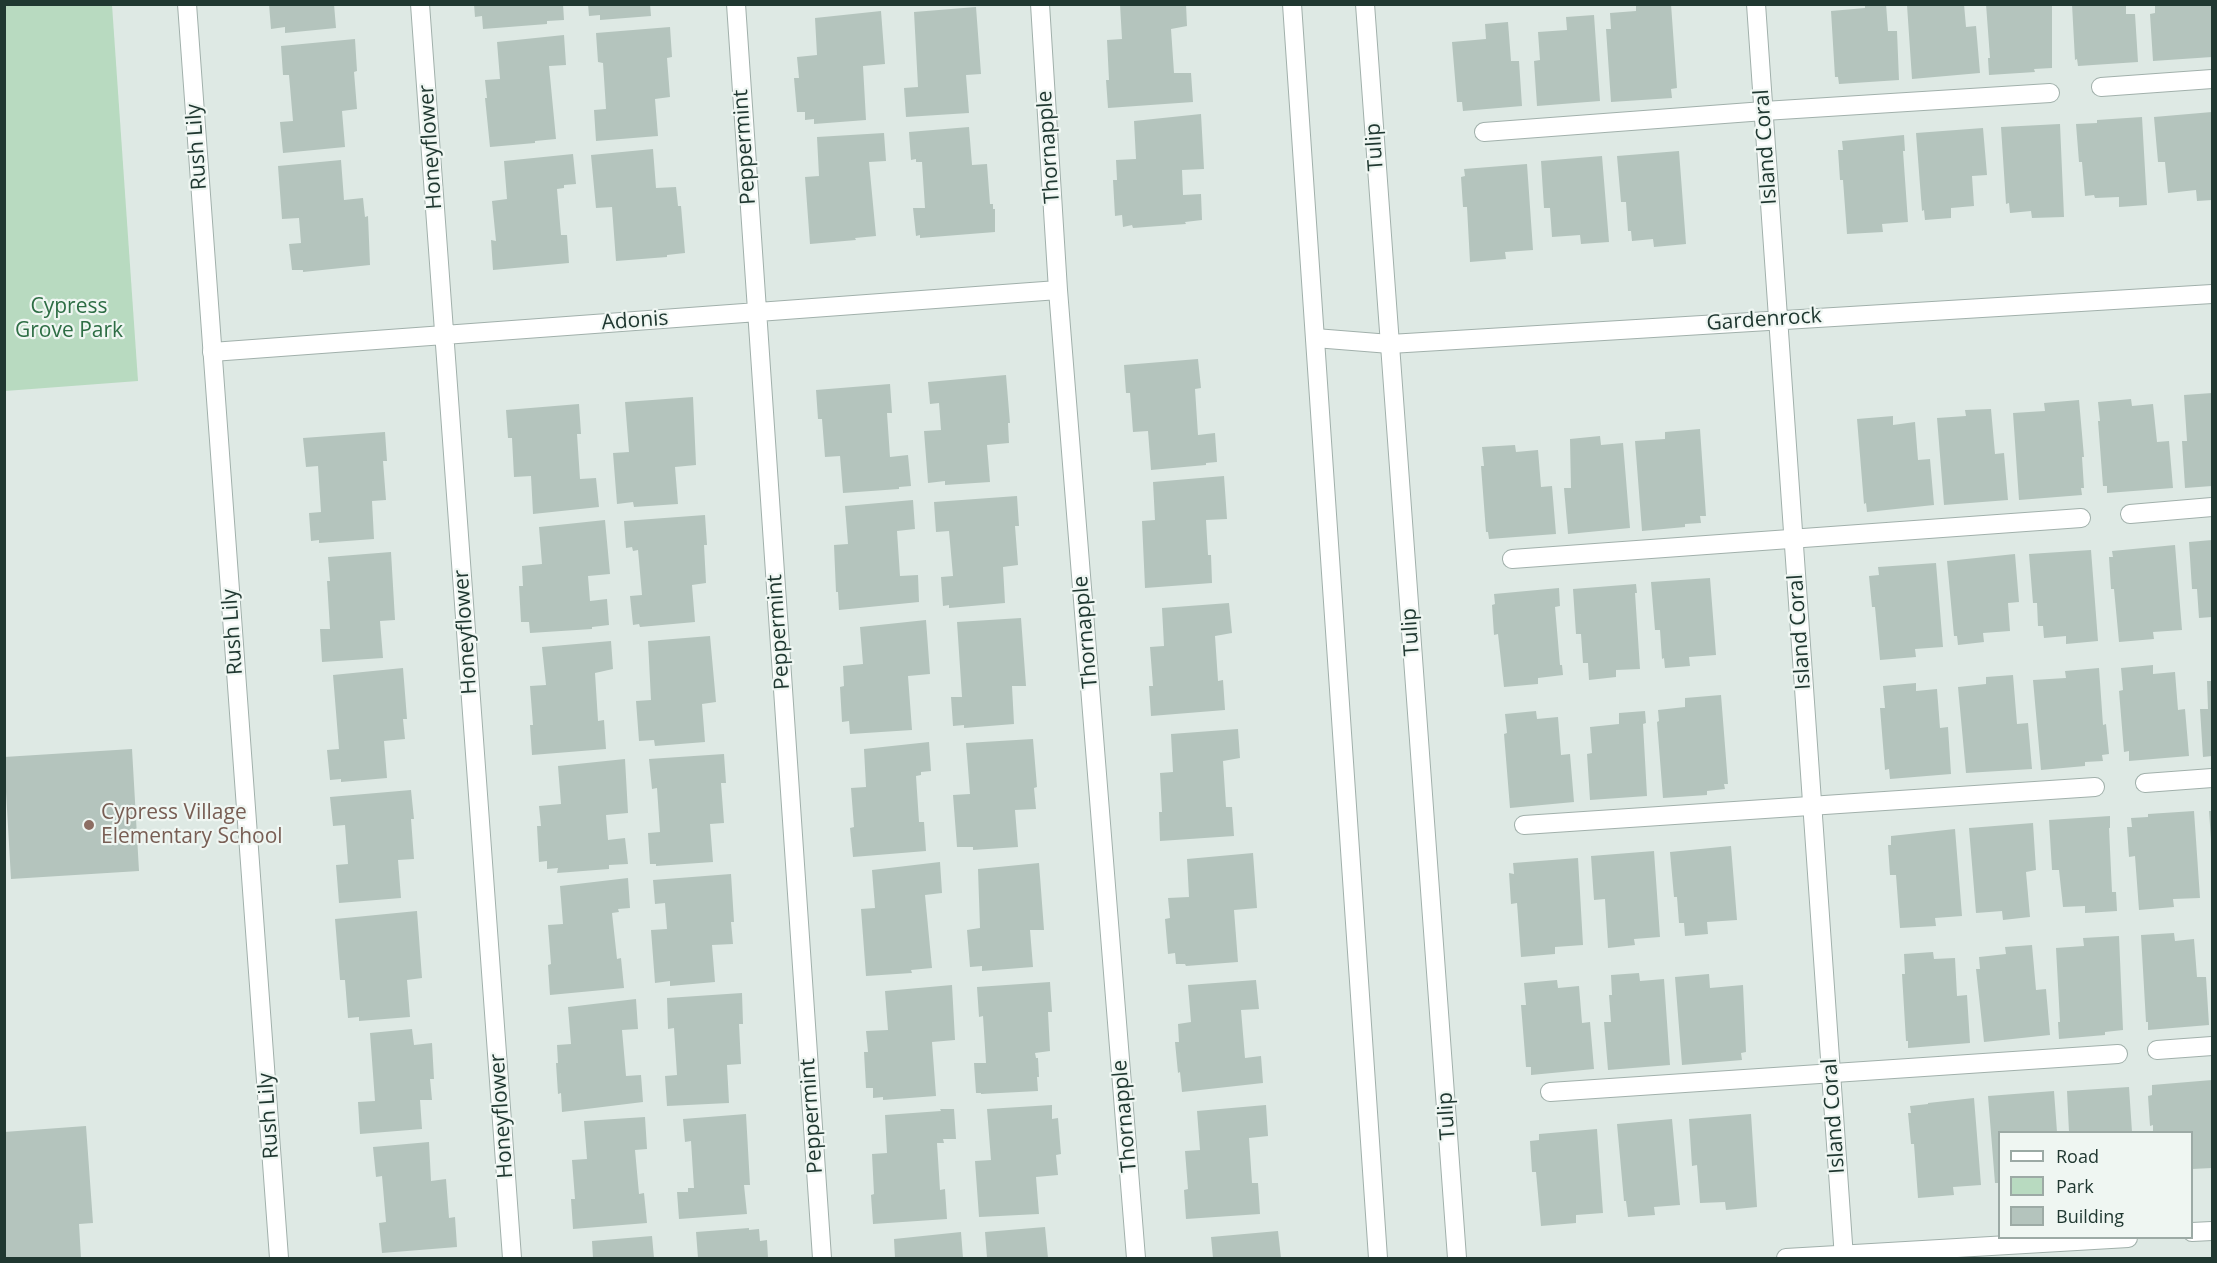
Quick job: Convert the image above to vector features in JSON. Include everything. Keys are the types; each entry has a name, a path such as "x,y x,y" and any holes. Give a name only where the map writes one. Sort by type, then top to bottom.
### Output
{"street":[{"name":"Rush Lily","path":"187,4 279,1258"},
{"name":"Honeyflower","path":"420,4 512,1258"},
{"name":"Peppermint","path":"736,4 822,1258"},
{"name":"Thornapple","path":"1040,4 1058,290 1136,1258"},
{"path":"1292,4 1378,1258"},
{"name":"Tulip","path":"1365,4 1457,1258"},
{"name":"Island Coral","path":"1756,4 1844,1256"},
{"path":"2101,87 2212,79"},
{"path":"1484,132 2050,93"},
{"name":"Adonis","path":"212,352 1058,290"},
{"name":"Gardenrock","path":"1315,338 1390,344 2212,294"},
{"path":"2130,514 2212,507"},
{"path":"1512,559 2081,519"},
{"path":"2145,783 2212,778"},
{"path":"1524,825 2095,787"},
{"path":"2157,1050 2212,1046"},
{"path":"1550,1092 2118,1054"},
{"path":"2193,1232 2212,1231"},
{"path":"1786,1258 2112,1239"}],"green space":[{"name":"Cypress Grove Park","path":"5,4 112,5 138,381 5,391"}],"building":[{"path":"269,4 334,4 336,28 285,33 285,27 271,29"},
{"path":"474,4 563,4 564,20 547,21 547,24 483,29 482,16 475,17"},
{"path":"588,4 650,4 651,16 600,20 600,15 589,16"},
{"path":"1120,4 1186,4 1187,26 1171,29 1174,73 1191,73 1193,102 1108,108 1107,40 1122,39"},
{"path":"1636,4 1671,4 1677,88 1671,89 1672,98 1611,102 1606,29 1611,29 1610,13 1636,11"},
{"path":"1865,4 1886,4 1888,31 1897,31 1899,80 1839,84 1838,77 1835,77 1831,11 1865,8"},
{"path":"1964,4 1966,27 1976,26 1980,73 1912,79 1907,5"},
{"path":"1986,4 2052,4 2052,68 2034,69 2035,72 1989,75"},
{"path":"2072,4 2126,4 2126,14 2135,14 2138,62 2078,66 2077,59 2075,60"},
{"path":"2155,4 2211,4 2212,57 2153,61 2150,14 2155,13"},
{"path":"976,7 981,74 966,75 969,113 906,117 904,88 918,87 914,12"},
{"path":"881,11 885,64 863,66 866,120 814,124 814,119 805,120 805,112 797,112 794,78 799,78 797,57 817,55 815,18"},
{"path":"1594,15 1600,101 1537,106 1534,61 1540,60 1538,32 1567,30 1566,17"},
{"path":"1508,22 1511,61 1519,61 1522,106 1463,111 1462,102 1457,102 1452,42 1486,39 1485,24"},
{"path":"670,27 672,57 667,58 670,97 655,99 658,136 596,141 594,110 606,109 603,63 598,62 596,33"},
{"path":"564,35 566,65 549,66 556,139 490,147 485,80 500,79 497,42"},
{"path":"355,39 357,71 354,72 357,109 342,111 345,147 283,153 280,122 293,121 289,75 283,75 281,46"},
{"path":"2212,112 2212,200 2197,201 2196,190 2168,193 2165,162 2158,162 2154,117"},
{"path":"1201,114 1204,169 1182,170 1183,195 1201,194 1202,220 1185,222 1186,224 1123,227 1122,215 1115,216 1113,180 1117,180 1116,160 1136,159 1134,121"},
{"path":"2142,117 2147,205 2119,207 2119,197 2085,196 2076,124"},
{"path":"2060,124 2064,217 2032,218 2031,211 2010,213 2009,203 2006,204 2001,127"},
{"path":"969,127 972,165 987,164 990,204 993,204 993,209 995,209 995,232 920,238 920,235 916,236 913,208 925,208 922,162 916,162 916,159 911,160 909,132"},
{"path":"1983,128 1987,175 1972,176 1974,206 1951,208 1951,218 1925,220 1924,210 1922,211 1916,133"},
{"path":"884,133 886,161 869,162 876,236 810,244 805,177 819,176 817,137"},
{"path":"1904,135 1908,222 1882,224 1883,232 1847,234 1838,150 1843,150 1842,141"},
{"path":"653,149 656,188 676,187 678,206 681,206 685,253 667,255 667,257 616,261 612,207 596,208 591,155"},
{"path":"1679,151 1686,244 1654,247 1653,239 1632,241 1631,231 1628,231 1626,202 1621,202 1617,156"},
{"path":"573,154 576,184 564,185 564,188 557,189 561,235 567,235 569,263 493,270 491,240 496,241 492,201 507,199 504,161"},
{"path":"1602,156 1609,242 1581,244 1580,235 1552,237 1550,208 1544,208 1541,161"},
{"path":"341,160 344,200 363,198 365,217 368,216 370,265 303,272 303,270 292,270 289,244 301,243 299,218 282,219 278,166"},
{"path":"1527,164 1533,250 1505,252 1506,259 1470,262 1467,207 1463,207 1461,177 1465,176 1464,169"},
{"path":"1198,359 1201,388 1195,389 1198,435 1215,433 1217,462 1151,470 1148,431 1133,432 1130,393 1126,393 1124,365"},
{"path":"1006,375 1010,423 1008,423 1009,443 987,445 990,482 945,485 945,481 928,483 924,431 941,430 939,403 930,404 928,382"},
{"path":"890,384 892,413 887,413 890,457 908,455 911,486 843,493 840,456 825,457 822,419 818,419 816,390"},
{"path":"2212,393 2212,486 2185,488 2182,441 2187,441 2184,395"},
{"path":"693,397 696,465 675,467 678,504 634,507 633,502 617,504 613,453 629,452 625,402"},
{"path":"2131,399 2132,406 2153,404 2157,442 2169,441 2173,488 2107,493 2107,486 2103,486 2098,402"},
{"path":"2079,400 2084,457 2082,457 2084,488 2081,488 2082,495 2019,500 2013,413 2045,411 2044,403"},
{"path":"579,404 581,434 577,434 580,479 596,478 599,507 533,514 531,476 514,477 512,438 508,438 506,410"},
{"path":"1991,409 1995,454 2004,453 2008,500 1944,505 1937,418 1966,416 1965,410"},
{"path":"1893,416 1893,425 1915,422 1918,460 1930,459 1934,505 1867,512 1866,503 1864,504 1857,419"},
{"path":"1700,429 1706,516 1700,516 1701,523 1685,524 1685,527 1642,531 1635,441 1665,439 1665,432"},
{"path":"385,432 387,461 383,461 386,500 372,501 374,539 319,543 319,540 311,541 309,513 321,512 318,466 306,467 303,438"},
{"path":"1600,436 1601,445 1623,443 1630,528 1568,534 1564,488 1571,488 1570,439"},
{"path":"1515,445 1516,452 1538,450 1541,487 1552,486 1556,534 1489,539 1488,532 1486,532 1481,466 1484,466 1482,447"},
{"path":"1224,476 1227,519 1206,520 1212,583 1145,588 1142,521 1155,520 1153,482"},
{"path":"1017,496 1019,526 1015,526 1018,565 1003,567 1005,603 949,608 949,605 943,606 941,577 953,576 949,531 936,532 934,502"},
{"path":"913,500 915,529 897,531 900,576 918,575 919,602 839,610 834,545 848,544 845,506"},
{"path":"705,515 706,583 692,585 695,622 640,627 639,624 633,625 630,596 642,595 638,550 633,551 632,547 626,548 624,521"},
{"path":"605,520 610,574 588,576 590,601 607,599 609,625 592,627 592,629 530,633 529,622 521,622 519,586 523,586 522,566 542,564 539,527"},
{"path":"2212,540 2212,617 2199,618 2197,589 2192,589 2189,542"},
{"path":"2175,545 2182,630 2153,632 2154,639 2119,642 2114,589 2111,589 2109,557 2113,557 2112,551"},
{"path":"2091,550 2098,641 2066,644 2066,636 2044,638 2043,626 2038,626 2037,603 2033,603 2029,554"},
{"path":"391,552 395,620 380,621 383,658 322,662 320,629 330,629 328,557"},
{"path":"2015,554 2019,602 2008,603 2010,631 1983,633 1984,642 1958,645 1957,636 1954,636 1947,561"},
{"path":"1936,563 1943,647 1915,649 1916,657 1880,660 1875,607 1872,607 1869,576 1879,575 1878,567"},
{"path":"1710,578 1716,655 1689,657 1690,666 1665,668 1664,658 1662,659 1660,630 1655,630 1651,582"},
{"path":"1636,584 1640,669 1616,670 1616,677 1589,680 1588,663 1583,663 1581,634 1576,634 1573,589"},
{"path":"1559,588 1560,606 1555,607 1560,665 1562,665 1563,675 1538,678 1538,684 1504,687 1498,634 1494,635 1492,605 1495,604 1494,594"},
{"path":"1229,603 1232,633 1215,636 1218,681 1223,680 1225,710 1151,716 1149,686 1153,686 1150,647 1164,646 1162,608"},
{"path":"1021,618 1026,686 1012,686 1014,724 964,728 964,725 953,726 951,697 962,697 957,622"},
{"path":"926,620 930,674 908,676 912,730 850,734 849,721 842,722 840,687 844,686 843,666 863,664 860,627"},
{"path":"710,636 716,702 702,704 705,742 655,746 654,740 639,741 636,701 651,700 648,641"},
{"path":"611,641 613,669 595,673 598,721 604,720 606,749 532,755 530,725 533,725 530,686 546,685 542,647"},
{"path":"2153,665 2153,674 2175,672 2178,710 2185,709 2189,756 2129,761 2129,751 2124,752 2119,691 2123,690 2121,668"},
{"path":"403,668 407,719 403,719 405,739 384,741 387,778 341,782 341,779 330,780 327,750 339,749 333,675"},
{"path":"2099,668 2103,725 2106,724 2109,754 2102,755 2103,761 2085,762 2085,766 2041,770 2033,680 2066,678 2065,671"},
{"path":"2013,675 2017,724 2028,723 2032,769 1966,773 1958,687 1986,684 1986,677"},
{"path":"2207,681 2212,681 2212,756 2203,757 2200,709 2208,709"},
{"path":"1916,683 1916,691 1937,689 1940,728 1948,727 1951,774 1890,779 1889,769 1885,770 1880,708 1885,708 1883,686"},
{"path":"1721,695 1728,784 1724,784 1725,789 1707,791 1707,795 1663,798 1658,710 1685,707 1685,698"},
{"path":"1536,711 1537,719 1558,717 1561,755 1570,754 1574,802 1510,808 1504,734 1507,733 1505,714"},
{"path":"1645,711 1646,723 1643,724 1647,796 1590,800 1587,754 1592,753 1590,727 1619,724 1619,713"},
{"path":"1238,729 1240,758 1223,761 1226,807 1232,807 1234,836 1160,841 1159,812 1162,812 1160,773 1173,772 1171,734"},
{"path":"1033,739 1037,787 1034,788 1036,809 1015,810 1018,847 973,850 973,847 957,847 953,795 970,794 966,743"},
{"path":"929,742 931,771 921,772 921,775 916,776 919,822 924,822 926,851 853,857 850,828 854,827 851,788 866,787 864,749"},
{"path":"132,749 139,871 11,879 4,757"},
{"path":"724,754 726,783 721,783 724,823 710,824 713,862 656,866 656,864 650,864 648,833 660,832 657,788 652,789 649,759"},
{"path":"625,759 628,813 606,815 608,840 625,838 628,864 609,865 609,869 557,873 558,868 547,869 547,861 539,862 537,826 541,826 539,806 561,804 558,766"},
{"path":"411,790 414,859 398,860 401,898 339,903 336,865 348,864 345,825 333,826 330,797"},
{"path":"2194,811 2200,898 2173,899 2174,907 2139,910 2135,856 2129,857 2127,827 2132,827 2131,818 2148,817 2148,814"},
{"path":"2209,811 2212,811 2212,839 2211,839"},
{"path":"2110,816 2112,892 2116,892 2117,911 2085,913 2085,906 2063,907 2059,870 2052,870 2049,820"},
{"path":"2033,823 2036,870 2026,872 2030,917 2003,920 2002,911 1976,913 1969,828"},
{"path":"1955,829 1962,916 1935,918 1936,926 1900,928 1896,875 1890,875 1888,845 1891,845 1891,836"},
{"path":"1731,846 1737,920 1707,922 1708,934 1685,936 1684,923 1679,923 1677,897 1674,897 1670,852"},
{"path":"1654,851 1660,937 1634,939 1635,945 1608,948 1605,899 1594,900 1591,856"},
{"path":"1253,853 1257,908 1234,910 1238,962 1186,966 1176,964 1175,953 1168,954 1165,919 1170,918 1168,898 1189,897 1187,859"},
{"path":"1578,858 1583,945 1555,947 1555,954 1521,957 1517,903 1511,904 1509,873 1514,874 1513,863"},
{"path":"940,862 942,893 925,895 932,968 911,970 912,973 866,976 861,909 875,908 872,870"},
{"path":"1039,863 1044,930 1030,930 1033,967 982,971 982,966 970,967 967,930 980,928 978,869"},
{"path":"731,874 733,944 712,945 715,982 670,986 670,981 655,983 651,930 667,929 665,903 655,904 653,880"},
{"path":"628,878 630,908 618,909 619,912 612,913 617,959 621,958 624,988 550,995 548,965 551,964 548,925 563,924 560,886"},
{"path":"417,911 422,978 407,980 410,1017 359,1021 359,1017 348,1018 345,980 340,980 335,919"},
{"path":"2174,933 2175,941 2194,939 2197,977 2206,977 2209,1025 2148,1030 2141,935"},
{"path":"2119,936 2123,1030 2105,1032 2105,1035 2059,1039 2056,948 2084,946 2083,938"},
{"path":"2032,945 2036,990 2046,989 2050,1035 1984,1042 1976,969 1980,969 1979,957 2006,954 2005,947"},
{"path":"1933,952 1934,959 1955,958 1957,996 1967,995 1970,1043 1908,1048 1902,974 1905,974 1904,954"},
{"path":"1639,973 1640,981 1664,979 1670,1065 1608,1070 1604,1022 1611,1022 1609,995 1612,995 1611,975"},
{"path":"1709,974 1710,988 1743,985 1746,1052 1741,1053 1742,1060 1682,1065 1675,977"},
{"path":"1256,980 1259,1009 1241,1010 1245,1058 1261,1056 1263,1083 1182,1092 1175,1042 1179,1042 1178,1024 1191,1022 1188,985"},
{"path":"1557,980 1558,988 1579,986 1582,1023 1590,1022 1594,1069 1531,1075 1531,1067 1526,1067 1521,1005 1526,1005 1524,983"},
{"path":"1050,982 1052,1012 1048,1012 1050,1051 1035,1053 1038,1058 1038,1091 976,1093 974,1063 986,1063 983,1016 979,1017 977,987"},
{"path":"952,985 955,1040 932,1042 936,1096 883,1100 883,1097 873,1098 873,1088 866,1088 864,1052 868,1052 866,1031 888,1030 885,991"},
{"path":"742,993 743,1024 739,1024 741,1064 727,1065 729,1103 667,1106 665,1076 677,1075 674,1028 668,1029 667,998"},
{"path":"636,999 638,1029 622,1030 626,1076 641,1075 643,1102 562,1112 561,1093 558,1094 557,1045 571,1044 568,1007"},
{"path":"412,1029 414,1045 432,1043 434,1079 430,1079 432,1100 420,1100 422,1129 360,1134 358,1102 375,1101 370,1033"},
{"path":"2212,1080 2212,1168 2193,1169 2193,1131 2153,1131 2153,1125 2150,1126 2148,1096 2152,1095 2152,1085"},
{"path":"2129,1087 2132,1131 2069,1131 2067,1091"},
{"path":"2054,1091 2057,1131 1998,1131 1998,1183 1995,1183 1988,1096"},
{"path":"1974,1098 1981,1185 1953,1187 1954,1195 1918,1198 1914,1144 1911,1144 1908,1113 1911,1113 1910,1106"},
{"path":"1052,1105 1052,1119 1058,1118 1061,1154 1056,1155 1058,1175 1036,1177 1039,1214 979,1217 975,1161 991,1160 987,1109"},
{"path":"1266,1105 1268,1136 1249,1138 1252,1183 1258,1183 1260,1214 1186,1219 1184,1190 1188,1189 1185,1151 1200,1150 1197,1111"},
{"path":"940,1109 954,1109 956,1139 943,1139 944,1143 937,1143 940,1190 945,1189 947,1219 873,1224 872,1154 887,1153 885,1115 941,1111"},
{"path":"746,1114 750,1185 744,1185 747,1214 679,1219 677,1192 688,1192 688,1188 694,1188 691,1141 685,1142 683,1119"},
{"path":"1751,1114 1757,1207 1726,1210 1725,1202 1700,1203 1697,1165 1692,1166 1689,1119"},
{"path":"645,1117 647,1149 635,1150 639,1194 644,1193 647,1223 573,1229 571,1199 575,1199 572,1160 587,1159 584,1121"},
{"path":"1672,1119 1680,1205 1654,1207 1655,1215 1628,1217 1626,1201 1624,1201 1617,1124"},
{"path":"86,1126 93,1223 79,1224 81,1258 4,1258 4,1132"},
{"path":"1597,1129 1603,1213 1576,1215 1576,1223 1541,1226 1536,1172 1532,1172 1530,1141 1539,1140 1539,1134"},
{"path":"429,1142 431,1181 446,1179 449,1218 455,1217 457,1247 382,1253 379,1223 386,1222 382,1176 376,1177 373,1147"},
{"path":"1045,1227 1048,1258 987,1258 985,1232"},
{"path":"749,1228 749,1230 759,1229 760,1241 767,1240 768,1258 698,1258 696,1232"},
{"path":"1278,1231 1281,1258 1213,1258 1211,1237"},
{"path":"961,1232 963,1258 895,1258 894,1239"},
{"path":"652,1236 654,1258 593,1258 592,1241"}],"place":[{"name":"Cypress Village Elementary School","path":"89,825"}]}
